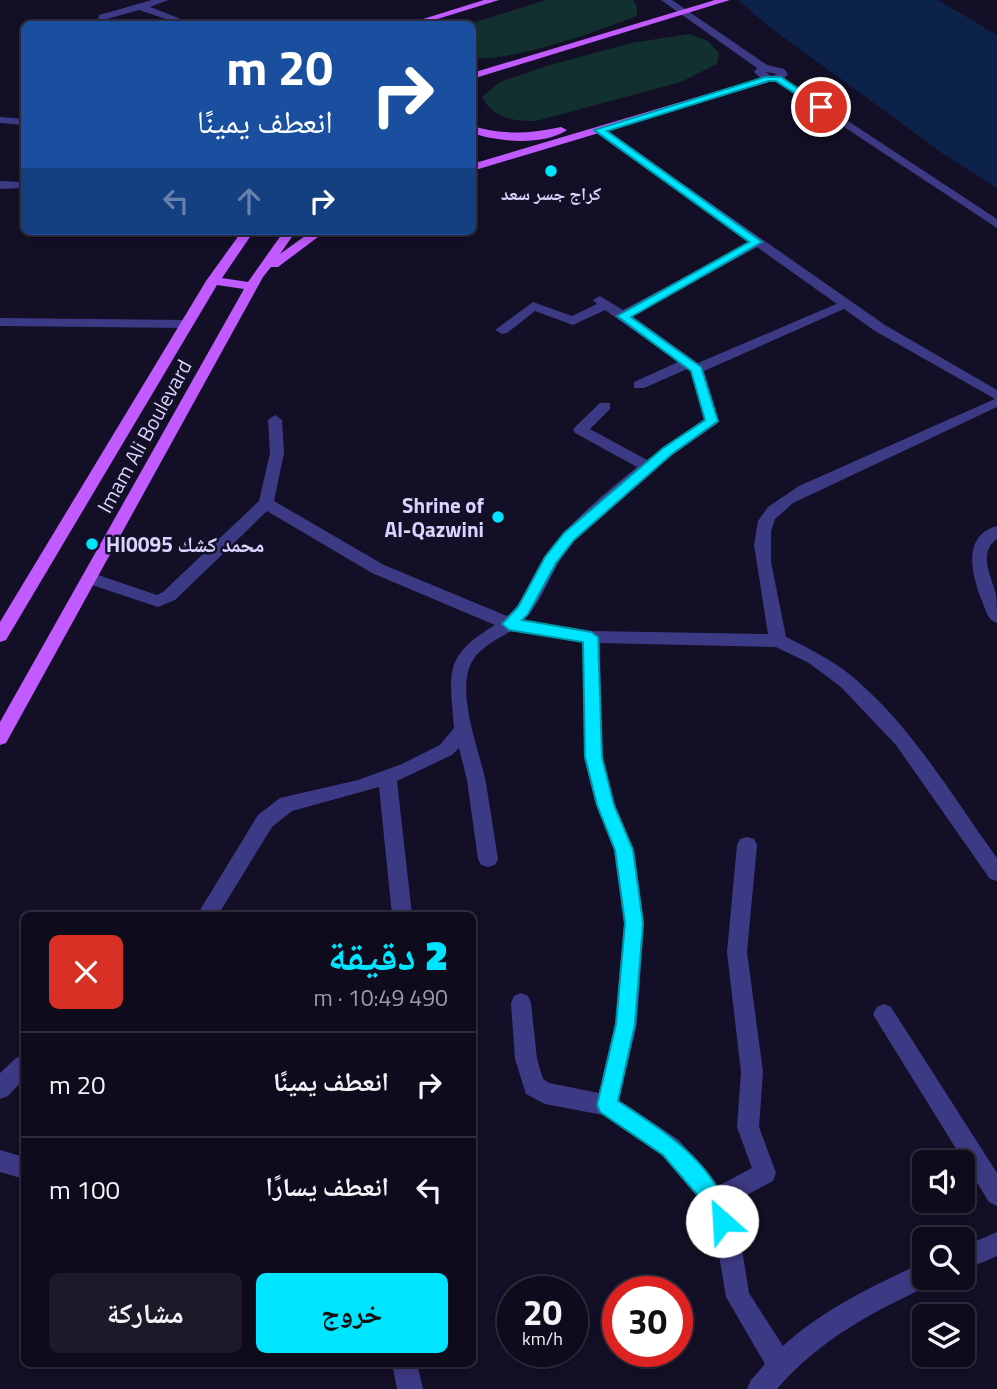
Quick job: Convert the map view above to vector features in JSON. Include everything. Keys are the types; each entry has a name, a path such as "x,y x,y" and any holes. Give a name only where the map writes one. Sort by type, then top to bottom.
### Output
{"main road":[{"path":"425,21 494,0"},
{"path":"476,75 725,0"},
{"path":"476,87 543,54"},
{"path":"476,71 487,72"},
{"path":"476,130 498,136 546,134 767,74"},
{"path":"476,167 599,130 767,74"},
{"name":"Imam Ali Boulevard","path":"0,636 242,235"},
{"name":"Imam Ali Boulevard","path":"0,738 255,281 287,235"},
{"path":"212,281 255,281 315,235"}],"street":[{"path":"102,21 103,17 163,0"},
{"path":"666,0 767,74 997,224"},
{"path":"138,6 181,21"},
{"path":"0,120 21,122"},
{"path":"599,130 880,328 997,396"},
{"path":"0,185 21,186"},
{"path":"623,316 757,242"},
{"path":"488,859 476,780 463,730 461,666 477,643 509,624 523,611 550,560 569,537 648,467 712,421 693,366 603,302 573,321 533,306 502,330"},
{"path":"639,386 846,305"},
{"path":"0,322 187,324"},
{"path":"778,641 762,557 765,522 777,506 804,490 997,402"},
{"path":"605,406 580,430 648,467"},
{"path":"89,578 158,601 169,596 266,503 277,453 275,420"},
{"path":"266,503 378,569 509,624 591,637 778,641 806,652 827,665 867,699 913,754 997,873"},
{"path":"997,531 989,535 979,548 978,561 997,617"},
{"path":"591,637 593,757 605,805 624,850 634,923 626,1024 607,1105"},
{"path":"209,912 265,821 287,804 359,787 387,777 446,750 463,730"},
{"path":"387,777 402,912"},
{"path":"715,1199 765,1173 748,1127 752,1072 737,951 747,845"},
{"path":"521,1003 526,1059 534,1086 545,1093 607,1105 671,1147 715,1199 729,1243 738,1297 780,1364"},
{"path":"884,1014 997,1194"},
{"path":"0,1088 21,1068"},
{"path":"0,1161 21,1166"},
{"path":"975,1253 997,1244"},
{"path":"760,1389 780,1364 832,1321 870,1299 912,1280"},
{"path":"405,1367 410,1389"}],"green space":[{"path":"546,0 633,0 637,6 637,16 535,50 493,58 476,59 476,22"},
{"path":"689,34 708,41 719,53 717,64 681,82 536,121 498,114 482,97 500,82 550,65 631,43"}],"water":[{"path":"738,0 938,0 997,35 997,188 945,155 768,26"}],"place":[{"name":"كراج جسر سعد","path":"551,171"},
{"name":"Shrine of Al-Qazwini","path":"498,517"},
{"name":"Hl0095 محمد كشك","path":"92,544"}],"route":[{"path":"722,1221 715,1199 671,1147 607,1105 626,1024 634,923 624,850 605,805 593,757 591,637 509,624 523,611 550,560 569,537 668,451 712,421 697,369 623,316 757,242 599,130 768,79 778,79 821,107"}]}
